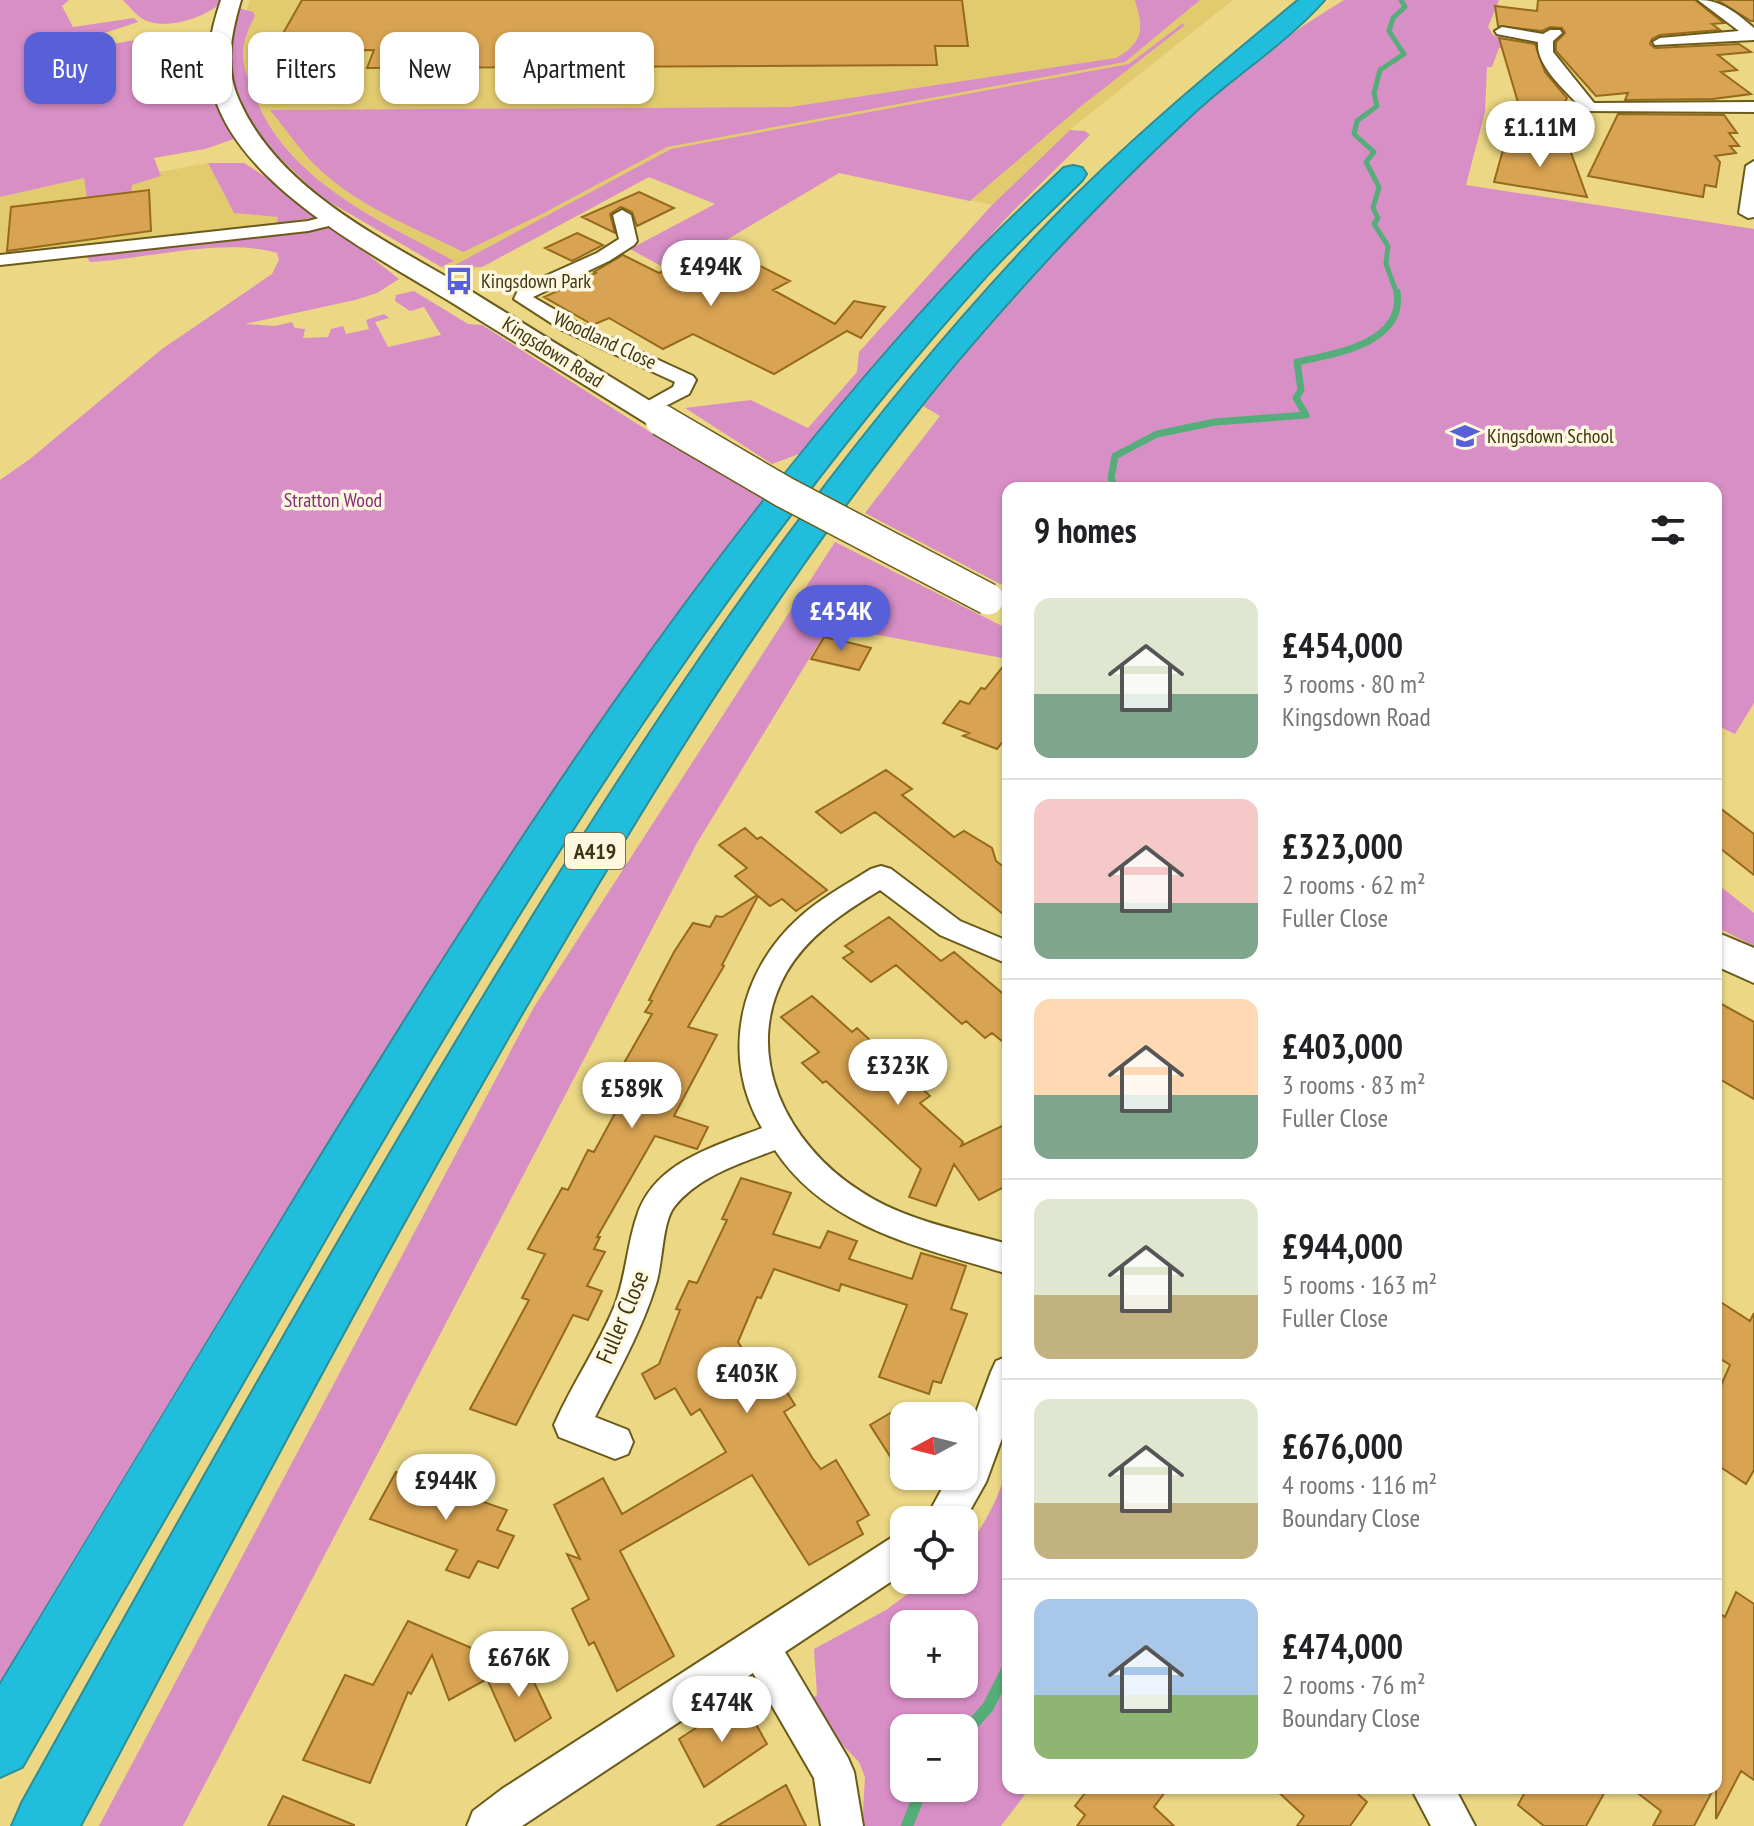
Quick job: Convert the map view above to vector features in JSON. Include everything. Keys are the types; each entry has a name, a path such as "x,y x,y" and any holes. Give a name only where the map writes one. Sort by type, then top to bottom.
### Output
{"highway":[{"name":"A419","path":"0,1745 446,988 593,761 762,526 892,364 981,265 1096,151 1199,61 1277,0"},
{"name":"A419","path":"45,1826 390,1197 583,869 702,685 811,530 921,387 984,313 1134,154 1236,63 1313,0"}],"main road":[{"name":"Kingsdown Road","path":"231,0 219,35 217,52 229,106 254,148 291,187 335,219 653,415 784,492 998,604"},
{"path":"1722,950 1754,967"}],"street":[{"path":"1705,0 1731,16 1752,35"},
{"path":"1731,16 1754,15"},
{"path":"1502,31 1550,36 1545,52 1550,62 1590,108 1590,117 1574,147 1510,132"},
{"path":"1660,42 1752,35"},
{"path":"1590,108 1751,111"},
{"path":"1748,213 1754,166"},
{"name":"Woodland Close","path":"622,215 628,241 603,257 523,296 527,303 569,326 686,380 682,390 653,415"},
{"path":"0,260 308,226 335,219"},
{"path":"1002,950 950,928 881,876 833,906 801,933 771,974 760,1000 751,1057 756,1085 779,1135 806,1168 851,1202 878,1216 1002,1257"},
{"name":"Fuller Close","path":"615,1442 572,1425 614,1343 638,1285 646,1260 647,1232 655,1208 667,1191 683,1178 779,1135"},
{"path":"952,1506 973,1470 1002,1389"},
{"path":"488,1826 890,1560"},
{"path":"759,1646 834,1772 842,1826"},
{"path":"1435,1794 1454,1826"}],"shaded area":[{"path":"250,0 1233,0 1072,128 992,205 839,173 760,220 649,177 482,267 465,271 444,269 441,267 453,262 337,196 306,172 276,135 259,107 258,104 364,104 364,32 248,32 248,79 241,46 255,16 247,9"},
{"path":"208,163 234,213 279,217 277,223 0,254 0,197 84,178 132,185 160,176 160,172"}],"green space":[{"path":"0,0 69,0 62,6 73,27 134,18 138,22 108,32 24,32 24,104 116,104 116,44 132,41 132,104 232,104 232,32 228,32 233,11 239,8 253,12 255,16 243,48 248,104 258,104 270,127 290,153 339,196 454,261 441,267 321,197 243,123 232,133 234,139 205,149 154,158 161,176 132,185 131,192 87,198 84,178 0,197"},
{"path":"123,0 225,0 199,16 167,24 144,20"},
{"path":"1135,0 1200,0 1125,62 667,147 463,252 387,215 334,182 305,154 270,110 790,107 1116,58 1137,40 1140,26"},
{"name":"Kingsdown School","path":"1344,0 1499,0 1488,27 1493,35 1533,45 1533,50 1499,48 1492,67 1487,67 1485,112 1466,185 1754,229 1754,703 1735,734 1722,728 1722,482 1002,482 1002,585 865,513 940,416 923,406 1016,293 1116,184 1169,133 1283,40"},
{"path":"1182,24 1185,25 1080,107 970,201 839,173 728,239 701,260 688,254 663,267 630,249 715,204 649,177 482,267 453,266 671,149 1129,64"},
{"path":"1070,130 1085,131 1090,135 1011,213 880,357 848,407 799,454 772,464 685,408 751,400 808,428 857,372 859,352 992,205"},
{"path":"208,163 244,163 301,200 314,218 277,223 278,217 234,213"},
{"name":"Stratton Wood","path":"330,225 399,279 377,293 355,300 245,324 275,326 292,322 295,328 305,329 303,338 328,337 331,329 343,326 346,334 369,329 366,320 384,314 389,318 375,322 388,347 441,335 424,307 410,311 395,301 396,295 414,291 468,324 482,325 661,439 765,497 513,850 346,1114 0,1701 0,480 30,459 162,349 272,274 279,260 277,253 233,247 90,262 86,256 89,253"},
{"path":"835,542 1002,626 1002,658 829,626 697,843 183,1826 99,1826 534,1007"},
{"path":"1722,888 1754,913 1754,946 1722,930"},
{"path":"1002,1483 1002,1794 1025,1794 1001,1826 862,1826 865,1777 859,1762 834,1736 812,1698 817,1695 814,1649 886,1610 908,1594 978,1594 978,1532"}],"building":[{"path":"302,0 962,0 968,46 935,46 937,65 654,66 654,32 495,32 495,67 479,67 479,32 380,32 380,68 367,68 374,50 364,50 364,32 284,32"},
{"path":"1538,0 1695,0 1724,23 1712,24 1720,30 1660,35 1650,44 1655,48 1739,44 1751,52 1718,55 1737,70 1721,72 1751,94 1713,99 1625,100 1628,93 1596,96 1556,51 1556,42 1565,33 1562,28 1550,27 1542,31 1498,26 1495,6 1537,11"},
{"path":"1717,0 1754,0 1754,21 1751,21"},
{"path":"1499,38 1535,44 1545,72 1567,98 1557,116 1564,133 1525,126"},
{"path":"1618,114 1724,115 1737,133 1729,133 1739,146 1730,146 1736,153 1715,156 1720,162 1716,187 1705,185 1703,197 1588,176"},
{"path":"1505,143 1531,148 1530,143 1570,150 1587,197 1494,182"},
{"path":"149,190 151,231 7,251 11,207"},
{"path":"639,192 674,208 637,226 632,212 621,207 610,214 615,233 582,217"},
{"path":"577,233 603,245 572,261 545,248"},
{"path":"721,246 790,281 773,290 835,324 854,301 885,307 861,338 847,331 774,374 693,334 663,349 609,318 593,325 544,297 596,273 623,255 659,273 689,256 705,262"},
{"path":"824,637 871,648 859,670 811,659"},
{"path":"1002,668 1002,743 997,749 963,736 969,733 943,723 960,701 969,704 981,688 985,689"},
{"path":"886,770 912,789 902,795 954,837 964,831 992,848 996,861 1002,866 1002,913 875,812 841,833 816,812"},
{"path":"1722,810 1754,834 1754,875 1722,850"},
{"path":"745,828 757,839 761,837 827,890 796,911 782,899 770,906 758,896 724,966 688,1027 717,1035 674,1116 708,1127 697,1149 655,1136 597,1237 600,1237 594,1249 605,1252 587,1286 602,1291 588,1320 573,1315 516,1425 470,1409 529,1300 522,1298 545,1254 528,1249 562,1188 568,1190 588,1150 594,1152 619,1106 599,1100 612,1076 616,1077 652,1014 645,1012 652,1001 649,1000 674,952 693,923 710,927 716,916 722,917 757,895 735,876 747,868 719,845"},
{"path":"889,917 941,961 954,952 1002,993 1002,1041 992,1033 985,1038 966,1021 962,1024 896,965 871,982 843,958 853,952 845,946"},
{"path":"812,996 852,1032 857,1028 930,1096 920,1103 963,1142 961,1146 1002,1126 1002,1188 979,1200 954,1164 936,1206 909,1197 921,1169 826,1081 823,1083 802,1063 819,1052 781,1017"},
{"path":"1722,1004 1754,1022 1754,1099 1722,1080"},
{"path":"741,1178 791,1193 773,1234 820,1248 828,1231 857,1241 849,1259 912,1279 921,1253 966,1266 951,1309 967,1314 941,1383 933,1381 929,1394 879,1377 907,1305 841,1284 839,1291 774,1269 761,1298 757,1297 738,1342 767,1387 779,1380 795,1405 784,1412 821,1469 836,1460 869,1515 857,1522 863,1534 809,1565 752,1475 620,1551 674,1656 617,1691 594,1642 589,1645 572,1609 589,1599 567,1554 580,1559 554,1505 603,1478 622,1514 726,1452 700,1409 691,1415 675,1388 655,1399 642,1374 659,1364 680,1310 676,1309 689,1281 697,1283 727,1220 722,1219"},
{"path":"1722,1303 1750,1321 1754,1313 1754,1470 1746,1484 1722,1468 1722,1383 1730,1365 1722,1360"},
{"path":"890,1413 890,1456 870,1425"},
{"path":"396,1472 507,1510 497,1530 514,1536 498,1568 478,1561 469,1578 446,1570 457,1550 370,1519"},
{"path":"1736,1592 1754,1604 1754,1780 1741,1771 1716,1819 1716,1794 1722,1794 1722,1615 1725,1617"},
{"path":"408,1621 474,1649 487,1679 449,1700 432,1655 411,1694 408,1692 370,1783 303,1760 345,1675 373,1685"},
{"path":"522,1657 551,1718 515,1741 487,1679"},
{"path":"731,1705 738,1716 748,1710 767,1744 704,1787 679,1739"},
{"path":"786,1785 806,1826 717,1826"},
{"path":"1084,1794 1164,1794 1154,1807 1174,1826 1077,1826 1085,1815 1075,1806"},
{"path":"1280,1794 1358,1794 1367,1802 1350,1826 1297,1826 1304,1816"},
{"path":"1524,1794 1604,1794 1586,1826 1544,1826 1518,1805"},
{"path":"1639,1794 1711,1794 1694,1826 1653,1826 1661,1811"},
{"path":"283,1796 354,1825 354,1826 268,1826"}],"waterway":[{"path":"1397,294 1386,264 1388,246 1374,224 1378,218 1373,208 1379,187 1366,162 1374,152 1354,134 1357,121 1377,106 1374,93 1380,70 1404,54 1389,31 1393,18 1405,7 1401,0"},
{"path":"1113,482 1115,456 1157,434 1215,422 1306,415 1296,398 1301,390 1297,362 1347,350 1378,335 1390,324 1396,310 1397,294"},
{"path":"978,1718 988,1707 1002,1680"},
{"path":"907,1826 916,1802"}],"place":[{"name":"Kingsdown Park","path":"459,281"},
{"name":"Kingsdown School","path":"1465,436"}]}
